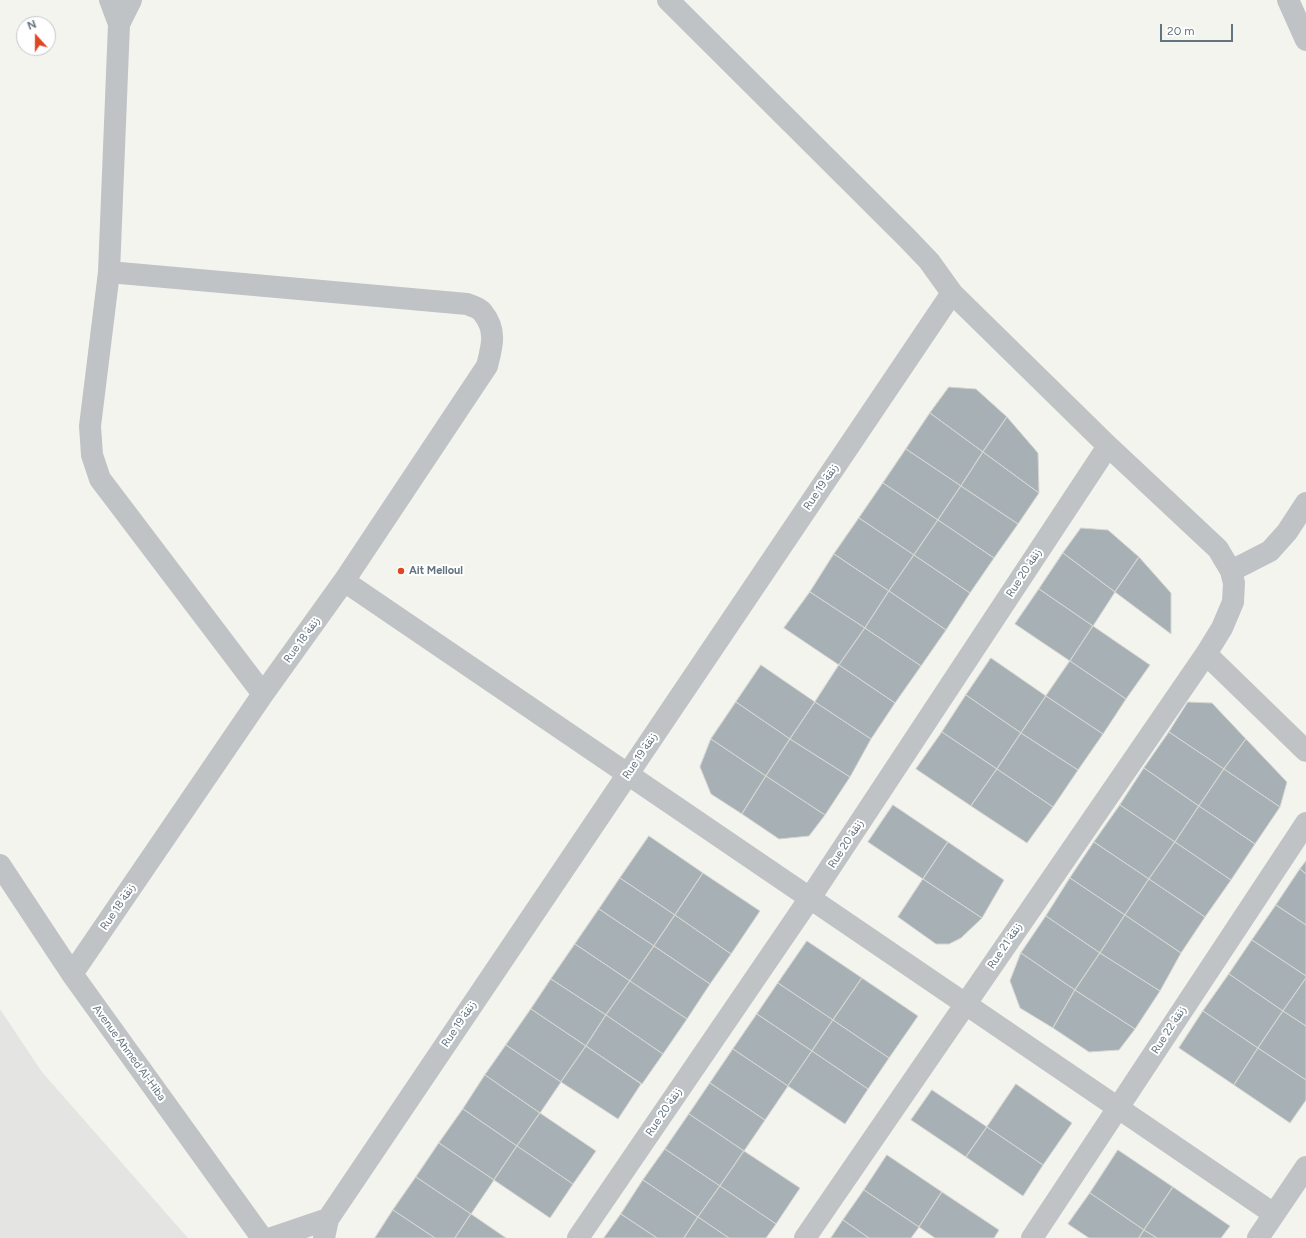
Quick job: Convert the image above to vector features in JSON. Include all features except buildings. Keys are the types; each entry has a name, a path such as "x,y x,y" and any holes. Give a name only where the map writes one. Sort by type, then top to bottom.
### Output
{"street":[{"path":"110,0 119,24 109,272 90,426 92,455 100,479 263,694"},
{"path":"119,24 131,0"},
{"path":"668,0 906,237 929,262 952,292 1108,446 1218,549 1231,571 1270,551 1287,532 1306,503"},
{"path":"1288,0 1306,40"},
{"name":"Rue 18 زنقة","path":"72,974 263,694 344,581 487,366 493,344 492,330 483,312 467,304 109,272"},
{"name":"Rue 19 زنقة","path":"272,1238 326,1228 627,774 952,292"},
{"name":"Rue 20 زنقة","path":"578,1238 810,898 1108,446"},
{"name":"Rue 21 زنقة","path":"805,1238 1206,654 1222,628 1233,602 1234,583 1231,571"},
{"path":"344,581 1274,1214"},
{"path":"1206,654 1306,751"},
{"name":"Rue 22 زنقة","path":"1032,1238 1306,823"},
{"name":"Avenue Ahmed Al-Hiba","path":"0,865 72,974 262,1238"},
{"path":"1258,1238 1306,1167"}],"shaded area":[{"path":"0,1009 42,1072 188,1238 0,1238"}],"place":[{"name":"Ait Melloul","path":"401,571"}]}
